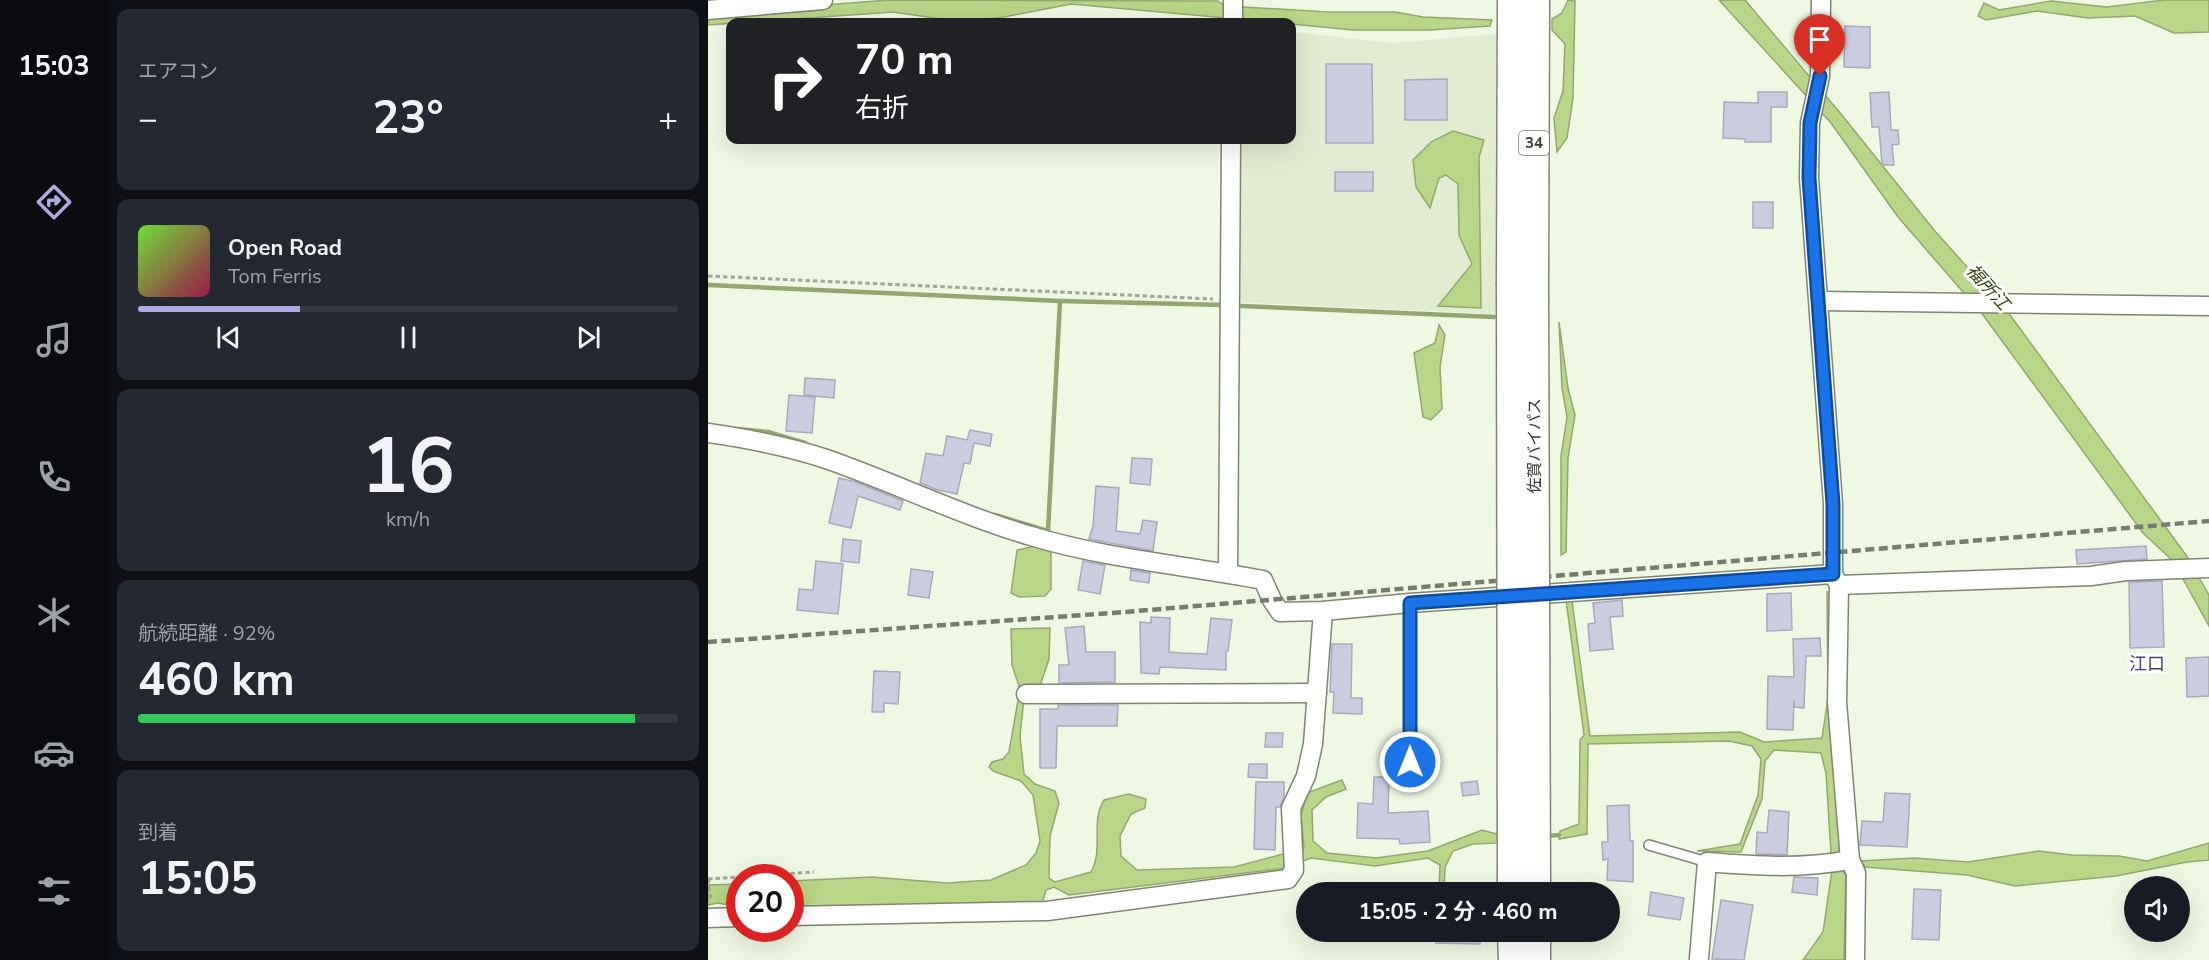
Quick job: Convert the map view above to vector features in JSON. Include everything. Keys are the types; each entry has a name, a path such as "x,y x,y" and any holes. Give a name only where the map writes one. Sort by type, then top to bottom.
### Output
{"highway":[{"name":"佐賀バイパス","path":"1513,0 1523,284 1535,882"},
{"name":"佐賀バイパス","path":"1513,882 1523,284 1534,0"},
{"path":"1513,942 1514,960"},
{"path":"1535,942 1535,960"}],"street":[{"path":"708,10 824,0"},
{"path":"1233,0 1233,18"},
{"path":"1821,0 1820,76 1810,123 1809,178 1833,504 1837,702 1846,864 1855,960"},
{"path":"1228,573 1231,144"},
{"path":"1819,301 2209,306"},
{"path":"708,434 755,440 831,460 964,513 1032,537 1112,556 1263,580 1280,612 1836,579 2091,576 2126,571 2171,569 2207,572"},
{"path":"804,916 1047,911 1288,879 1294,862 1291,808 1306,776 1314,744 1323,611"},
{"path":"1026,693 1317,693"},
{"path":"1698,959 1707,862 1776,867 1846,864"},
{"path":"710,918 726,917"}],"lane":[{"path":"1410,603 1410,785"},
{"path":"1649,845 1707,862"}],"path":[{"path":"708,276 1229,300"},
{"path":"710,918 708,879 814,872"}],"shaded area":[{"path":"889,0 1218,1 1225,6 1328,12 1395,12 1423,17 1492,20 1490,26 1430,30 1353,30 1296,24 1296,18 1227,18 1071,4 996,18 934,18 893,12 808,18 726,18 726,24 708,25 708,14"},
{"path":"1568,0 1575,1 1573,98 1567,138 1557,152 1554,118 1563,91 1565,44 1552,30 1552,19 1562,13"},
{"path":"1719,0 1745,0 1934,230 2010,315 2186,555 2209,595 2209,626 2173,561 2143,533 1983,315 1898,217 1831,123"},
{"path":"2164,0 2209,0 2209,32 2174,33 2135,16 2088,18 2037,11 1986,20 1978,16 1984,3 1999,10 2051,1 2107,7"},
{"path":"1296,32 1393,43 1497,34 1496,314 1236,302 1239,144 1296,144"},
{"path":"1453,131 1484,140 1479,157 1481,308 1438,306 1472,264 1459,235 1458,184 1446,175 1439,178 1430,208 1416,187 1413,160 1431,142"},
{"path":"1559,322 1568,388 1575,415 1568,458 1566,552 1561,555 1561,456 1567,417 1562,388"},
{"path":"1439,325 1445,335 1440,367 1442,409 1431,420 1423,417 1414,353 1435,343"},
{"path":"1035,546 1051,550 1051,589 1045,596 1019,597 1011,593 1017,550"},
{"path":"1827,592 1832,592 1843,838 1837,858 1839,868 1846,874 1844,960 1803,960 1823,932 1832,870 1826,773 1821,753 1774,750 1765,761 1762,799 1741,852 1697,851 1740,844 1758,795 1761,759 1752,746 1729,741 1588,744 1587,834 1559,839 1560,831 1579,824 1580,740 1584,735 1566,600 1572,601 1590,736 1740,732 1764,742 1822,738 1828,698"},
{"path":"1050,628 1049,659 1040,686 1025,688 1020,736 1024,774 1035,784 1055,791 1059,803 1050,836 1049,878 1055,882 1091,872 1097,854 1100,808 1104,800 1129,794 1146,799 1145,808 1131,814 1120,836 1121,856 1137,870 1234,867 1283,854 1287,858 1299,856 1304,847 1301,816 1307,793 1342,780 1346,789 1326,797 1312,810 1313,841 1327,853 1376,858 1428,851 1482,830 1497,834 1498,843 1473,844 1453,851 1445,867 1444,882 1439,882 1440,865 1428,858 1375,866 1311,858 1286,868 1069,895 1054,887 1046,890 1042,904 804,906 804,880 872,877 947,883 991,880 1026,865 1036,853 1040,841 1033,795 1021,781 993,771 989,767 992,762 1003,759 1009,752 1020,689 1012,665 1011,629"},
{"path":"2209,843 2209,860 2116,876 2015,886 1967,875 1865,867 1861,861 1914,858 1968,862 2039,851 2072,855 2119,856 2147,861"},
{"path":"726,884 726,905 708,905 708,885"}],"building":[{"path":"1845,26 1870,27 1870,68 1844,67"},
{"path":"1326,64 1372,64 1373,143 1326,143"},
{"path":"1447,79 1447,120 1405,120 1405,80"},
{"path":"1758,92 1787,92 1787,107 1771,107 1771,142 1745,142 1745,139 1723,138 1724,102 1758,103"},
{"path":"1889,92 1891,130 1898,130 1899,144 1892,145 1894,165 1882,165 1879,127 1872,127 1870,93"},
{"path":"1335,172 1373,172 1373,191 1335,191"},
{"path":"1753,202 1773,202 1773,228 1753,228"},
{"path":"805,378 835,380 834,398 804,395"},
{"path":"789,395 815,397 812,433 786,431"},
{"path":"970,430 992,434 990,446 974,443 970,464 964,463 957,494 920,483 926,453 943,456 947,436 967,440"},
{"path":"1132,458 1152,459 1150,485 1130,483"},
{"path":"839,478 856,482 903,501 900,510 858,496 851,528 829,523"},
{"path":"1096,486 1119,488 1116,531 1140,534 1143,520 1157,522 1153,551 1089,539 1093,526"},
{"path":"843,539 861,541 859,563 841,561"},
{"path":"2146,546 2147,559 2077,564 2076,550"},
{"path":"816,561 843,564 838,614 797,610 799,589 813,590"},
{"path":"1083,561 1105,565 1100,594 1078,590"},
{"path":"911,569 933,572 929,598 908,595"},
{"path":"1131,570 1150,573 1149,583 1130,580"},
{"path":"2162,581 2164,647 2130,648 2129,582"},
{"path":"1791,593 1792,630 1767,631 1767,594"},
{"path":"1622,600 1623,616 1610,617 1613,649 1590,651 1588,624 1595,623 1593,603"},
{"path":"1151,617 1170,618 1169,652 1207,654 1211,618 1232,620 1228,651 1226,651 1226,670 1160,667 1159,674 1141,673 1140,622 1151,623"},
{"path":"1084,626 1086,652 1115,652 1115,682 1059,683 1059,665 1069,665 1065,628"},
{"path":"1820,638 1821,656 1806,656 1804,708 1794,707 1794,700 1793,730 1767,729 1768,676 1794,677 1793,639"},
{"path":"1332,644 1352,644 1351,698 1362,698 1362,714 1333,713 1334,692 1330,692"},
{"path":"2209,657 2209,696 2187,697 2186,658"},
{"path":"874,671 900,672 898,704 884,703 884,712 872,712"},
{"path":"1058,705 1118,705 1117,726 1057,726 1056,768 1040,768 1040,709 1058,709"},
{"path":"1266,733 1283,733 1282,747 1265,747"},
{"path":"1249,764 1267,764 1267,778 1248,777"},
{"path":"1374,777 1389,777 1388,813 1428,811 1430,842 1400,844 1399,839 1357,838 1358,803 1373,804"},
{"path":"1477,781 1479,794 1463,796 1461,783"},
{"path":"1256,782 1284,782 1284,797 1280,807 1276,807 1275,850 1254,849"},
{"path":"1885,793 1910,794 1907,847 1860,845 1862,821 1883,822"},
{"path":"1629,805 1630,841 1633,841 1633,882 1607,880 1608,859 1603,860 1602,842 1608,842 1607,806"},
{"path":"1769,810 1789,812 1787,855 1756,854 1757,832 1767,833"},
{"path":"1794,877 1818,878 1817,895 1792,892"},
{"path":"1914,889 1941,890 1939,940 1912,939"},
{"path":"1651,892 1684,898 1680,920 1648,915"},
{"path":"1721,900 1753,905 1744,960 1712,959"},
{"path":"1480,942 1480,944 1436,943"}],"waterway":[{"path":"708,285 1060,301 1224,305"},
{"path":"995,515 1048,531 1060,301"},
{"path":"1241,306 1494,317"},
{"path":"738,429 768,432 805,443"},
{"path":"1545,836 1559,835"}],"railway":[{"path":"708,642 1125,612 2209,521"}],"district":[{"name":"江口","path":"2147,664"}],"route":[{"path":"1410,762 1410,603 1833,574 1833,504 1809,178 1810,123 1820,76"}],"water label":[{"name":"福所江","path":"1988,287"}]}
